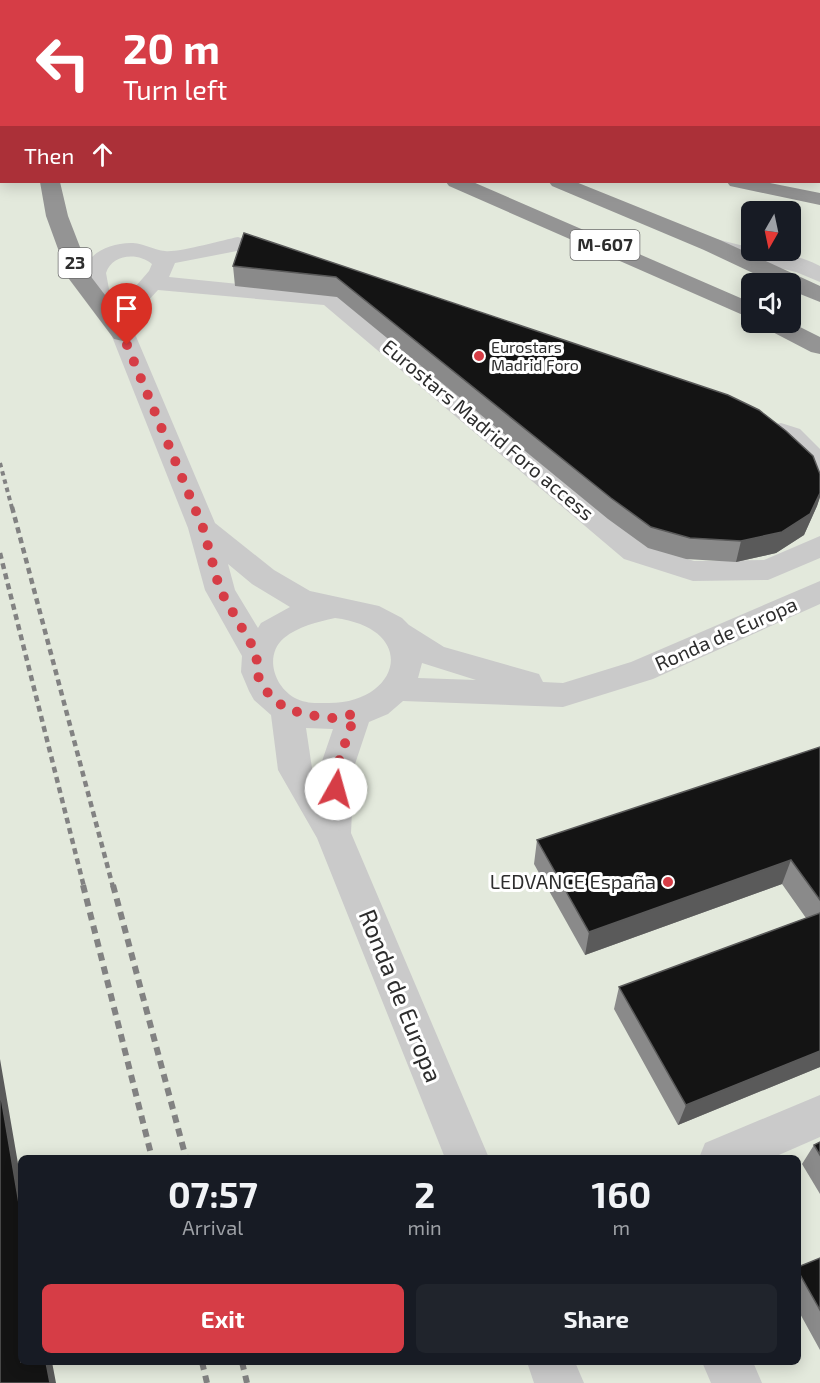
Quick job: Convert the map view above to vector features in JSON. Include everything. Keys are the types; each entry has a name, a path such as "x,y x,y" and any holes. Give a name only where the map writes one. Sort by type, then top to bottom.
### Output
{"highway":[{"name":"23","path":"50,183 57,216 81,279 123,334"},
{"name":"M-607","path":"458,183 741,307"},
{"name":"M-607","path":"561,183 712,245 820,295"},
{"path":"742,183 820,199"},
{"path":"793,333 820,347"}],"street":[{"path":"257,654 220,590 203,528 123,334 135,301 157,270 238,244 305,267"},
{"path":"712,245 804,267 820,274"},
{"name":"Eurostars Madrid Foro access","path":"99,300 94,273 98,262 125,249 157,254 157,270 332,299 634,552 693,571 768,570 820,546"},
{"path":"760,420 790,435 820,465"},
{"path":"203,528 263,577 302,600 360,610 381,619 398,633 433,655 563,695"},
{"name":"Ronda de Europa","path":"397,689 563,695 642,671 817,593"},
{"path":"335,607 314,609 285,621 264,639 257,654 256,670 261,684 272,698 287,709 332,718 355,714 379,704 397,689 405,675 408,660 405,646 398,633"},
{"name":"Ronda de Europa","path":"287,709 296,770 333,833 466,1155"},
{"name":"Ronda de Europa","path":"333,833 337,767 355,714"},
{"path":"728,1155 820,1116"},
{"path":"551,1365 559,1383"},
{"path":"728,1365 737,1383"}],"shaded area":[{"path":"0,183 820,183 820,1383 0,1383"}],"building":[{"name":"Eurostars Madrid Foro","path":"244,233 728,395 759,410 813,456 820,474 820,493 810,514 782,532 741,541 690,538 651,527 611,498 336,277 233,266"},
{"path":"820,747 820,900 791,860 589,932 537,840"},
{"path":"820,913 820,1051 686,1105 619,987"},
{"path":"0,1091 18,1197 18,1365 47,1365 50,1383 0,1383"},
{"path":"820,1142 820,1155 814,1145"},
{"path":"820,1258 820,1310 801,1276 801,1266"}],"railway":[{"path":"0,463 12,508"},
{"path":"12,507 113,887"},
{"path":"0,553 84,887"},
{"path":"83,885 151,1155"},
{"path":"113,885 185,1155"},
{"path":"203,1365 207,1383"},
{"path":"243,1365 247,1383"}],"place":[{"name":"Eurostars Madrid Foro","path":"479,356"},
{"name":"LEDVANCE España","path":"668,882"}],"route":[{"path":"127,345 203,528 220,590 257,654 256,670 261,684 272,698 287,709 332,718 355,714 337,767 336,789"}]}
